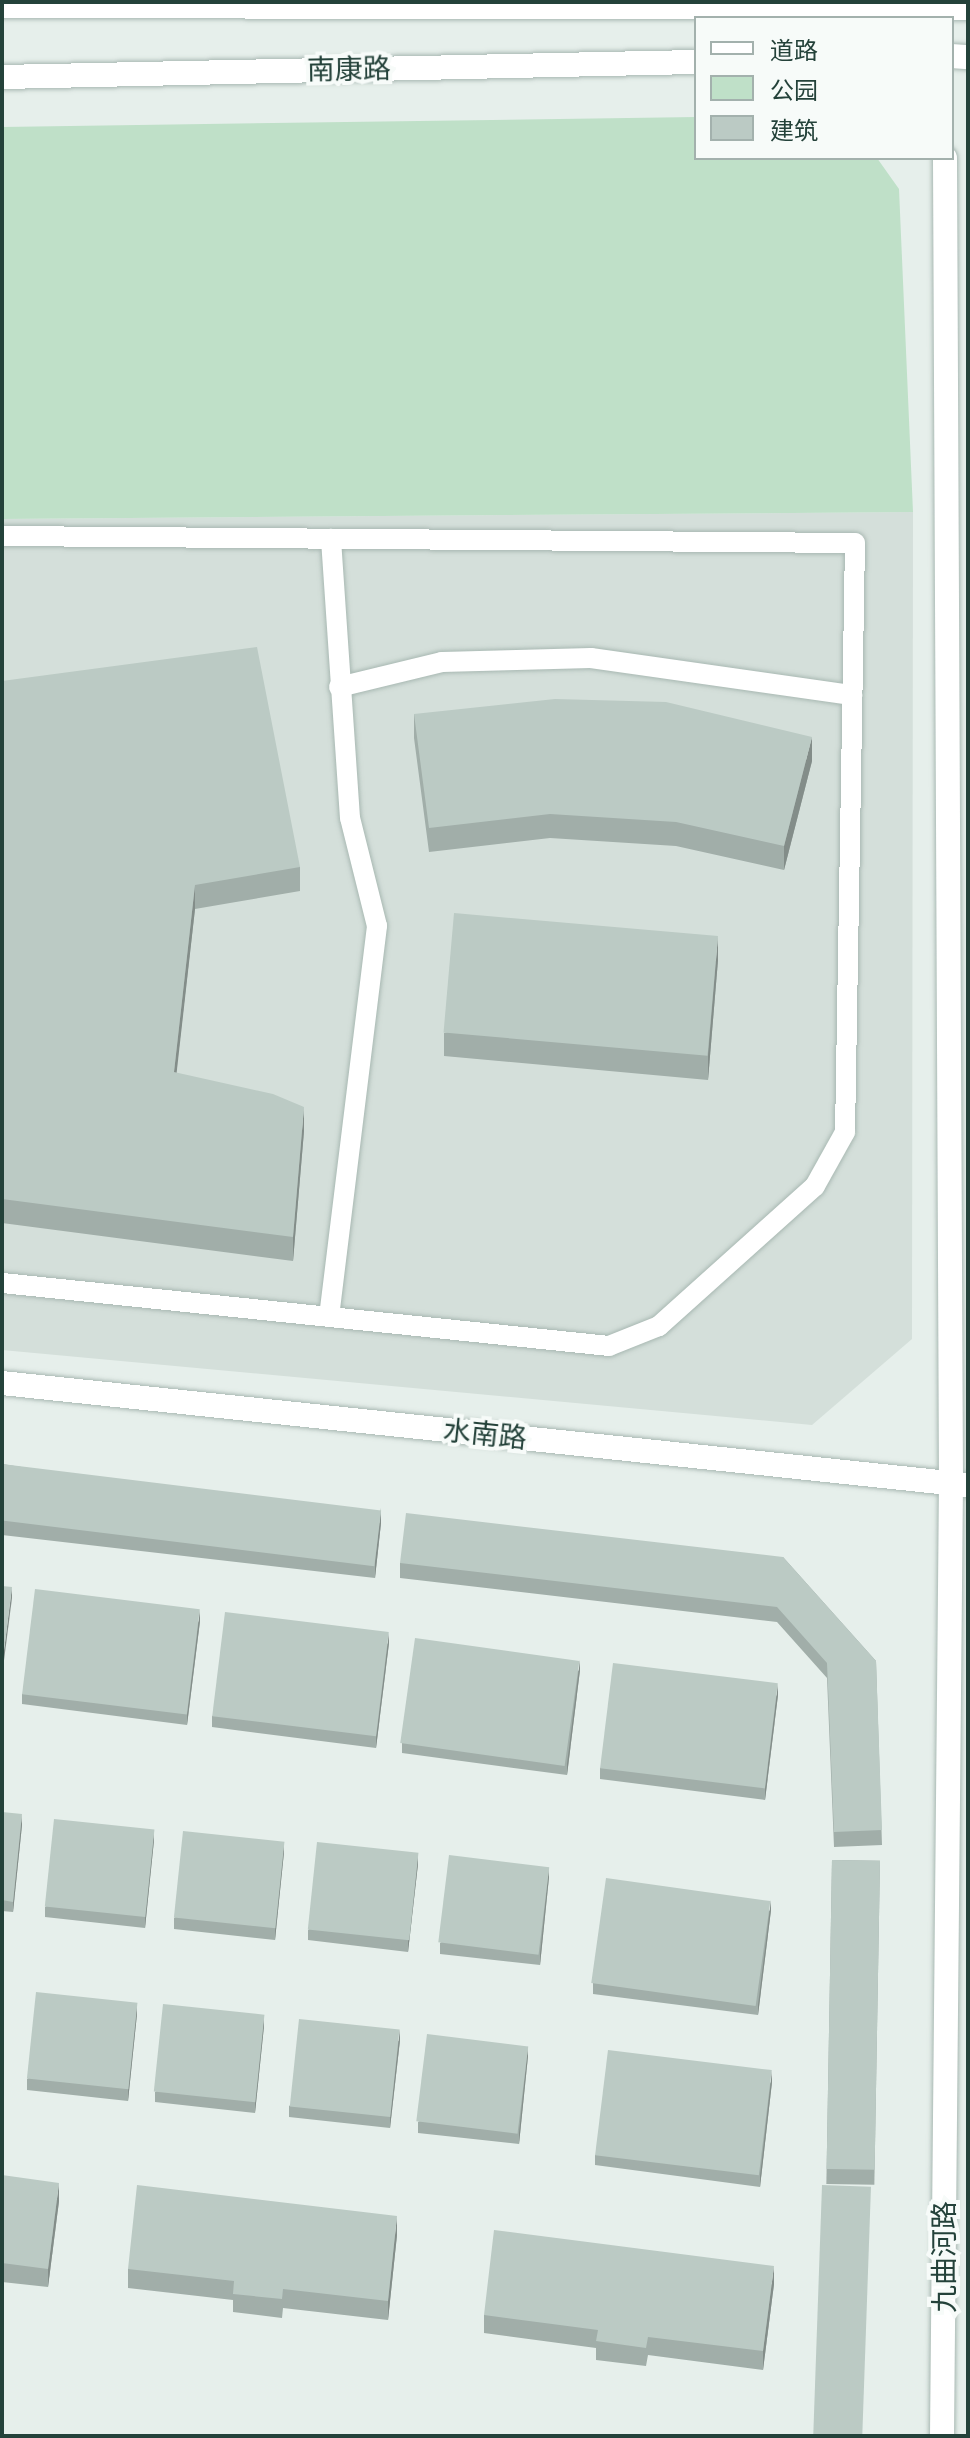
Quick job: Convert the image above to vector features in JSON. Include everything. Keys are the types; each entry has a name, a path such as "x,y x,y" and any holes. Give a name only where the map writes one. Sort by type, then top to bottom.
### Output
{"street":[{"path":"2,6 951,9"},
{"name":"南康路","path":"2,77 694,62"},
{"name":"九曲河路","path":"942,2436 959,1484 945,160"},
{"name":"水南路","path":"2,1383 959,1484"}],"lane":[{"path":"2,536 855,543 845,1132 815,1186 659,1326 609,1346 2,1283"},
{"path":"329,1317 377,926 350,818 331,539"},
{"path":"339,687 442,662 591,658 852,695"}],"shaded area":[{"path":"913,512 912,1339 812,1425 2,1350 2,519"}],"green space":[{"path":"694,117 694,160 878,160 899,189 913,512 2,519 2,127"}],"building":[{"path":"257,647 300,867 195,885 174,1072 273,1094 304,1107 293,1237 2,1199 2,681"},
{"path":"555,699 666,702 812,737 784,846 676,822 550,814 429,828 414,714"},
{"path":"454,913 718,936 708,1056 444,1033"},
{"path":"2,1464 381,1511 374,1566 2,1520"},
{"path":"406,1513 783,1557 876,1661 882,1830 834,1832 827,1663 777,1607 400,1563"},
{"path":"2,1586 12,1587 2,1666"},
{"path":"35,1589 200,1609 187,1714 22,1694"},
{"path":"225,1612 389,1632 376,1736 212,1716"},
{"path":"415,1638 579,1661 565,1766 400,1743"},
{"path":"613,1663 778,1683 765,1788 600,1768"},
{"path":"2,1812 22,1814 13,1902 2,1900"},
{"path":"54,1819 154,1830 145,1917 45,1907"},
{"path":"183,1831 284,1842 275,1928 174,1918"},
{"path":"317,1842 418,1853 409,1940 308,1930"},
{"path":"449,1855 549,1867 539,1955 438,1942"},
{"path":"832,1860 880,1861 875,2170 827,2169"},
{"path":"606,1878 770,1901 756,2006 591,1983"},
{"path":"36,1992 137,2003 128,2089 27,2079"},
{"path":"163,2004 264,2015 255,2102 154,2092"},
{"path":"299,2019 399,2030 390,2117 290,2107"},
{"path":"427,2034 528,2046 518,2134 416,2121"},
{"path":"608,2050 772,2070 759,2175 595,2155"},
{"path":"2,2175 59,2183 48,2269 2,2263"},
{"path":"137,2185 397,2216 388,2301 283,2289 282,2299 233,2294 234,2281 128,2269"},
{"path":"822,2185 871,2187 862,2436 813,2436"},
{"path":"494,2230 774,2266 763,2351 648,2337 646,2348 596,2341 598,2330 484,2315"}]}
